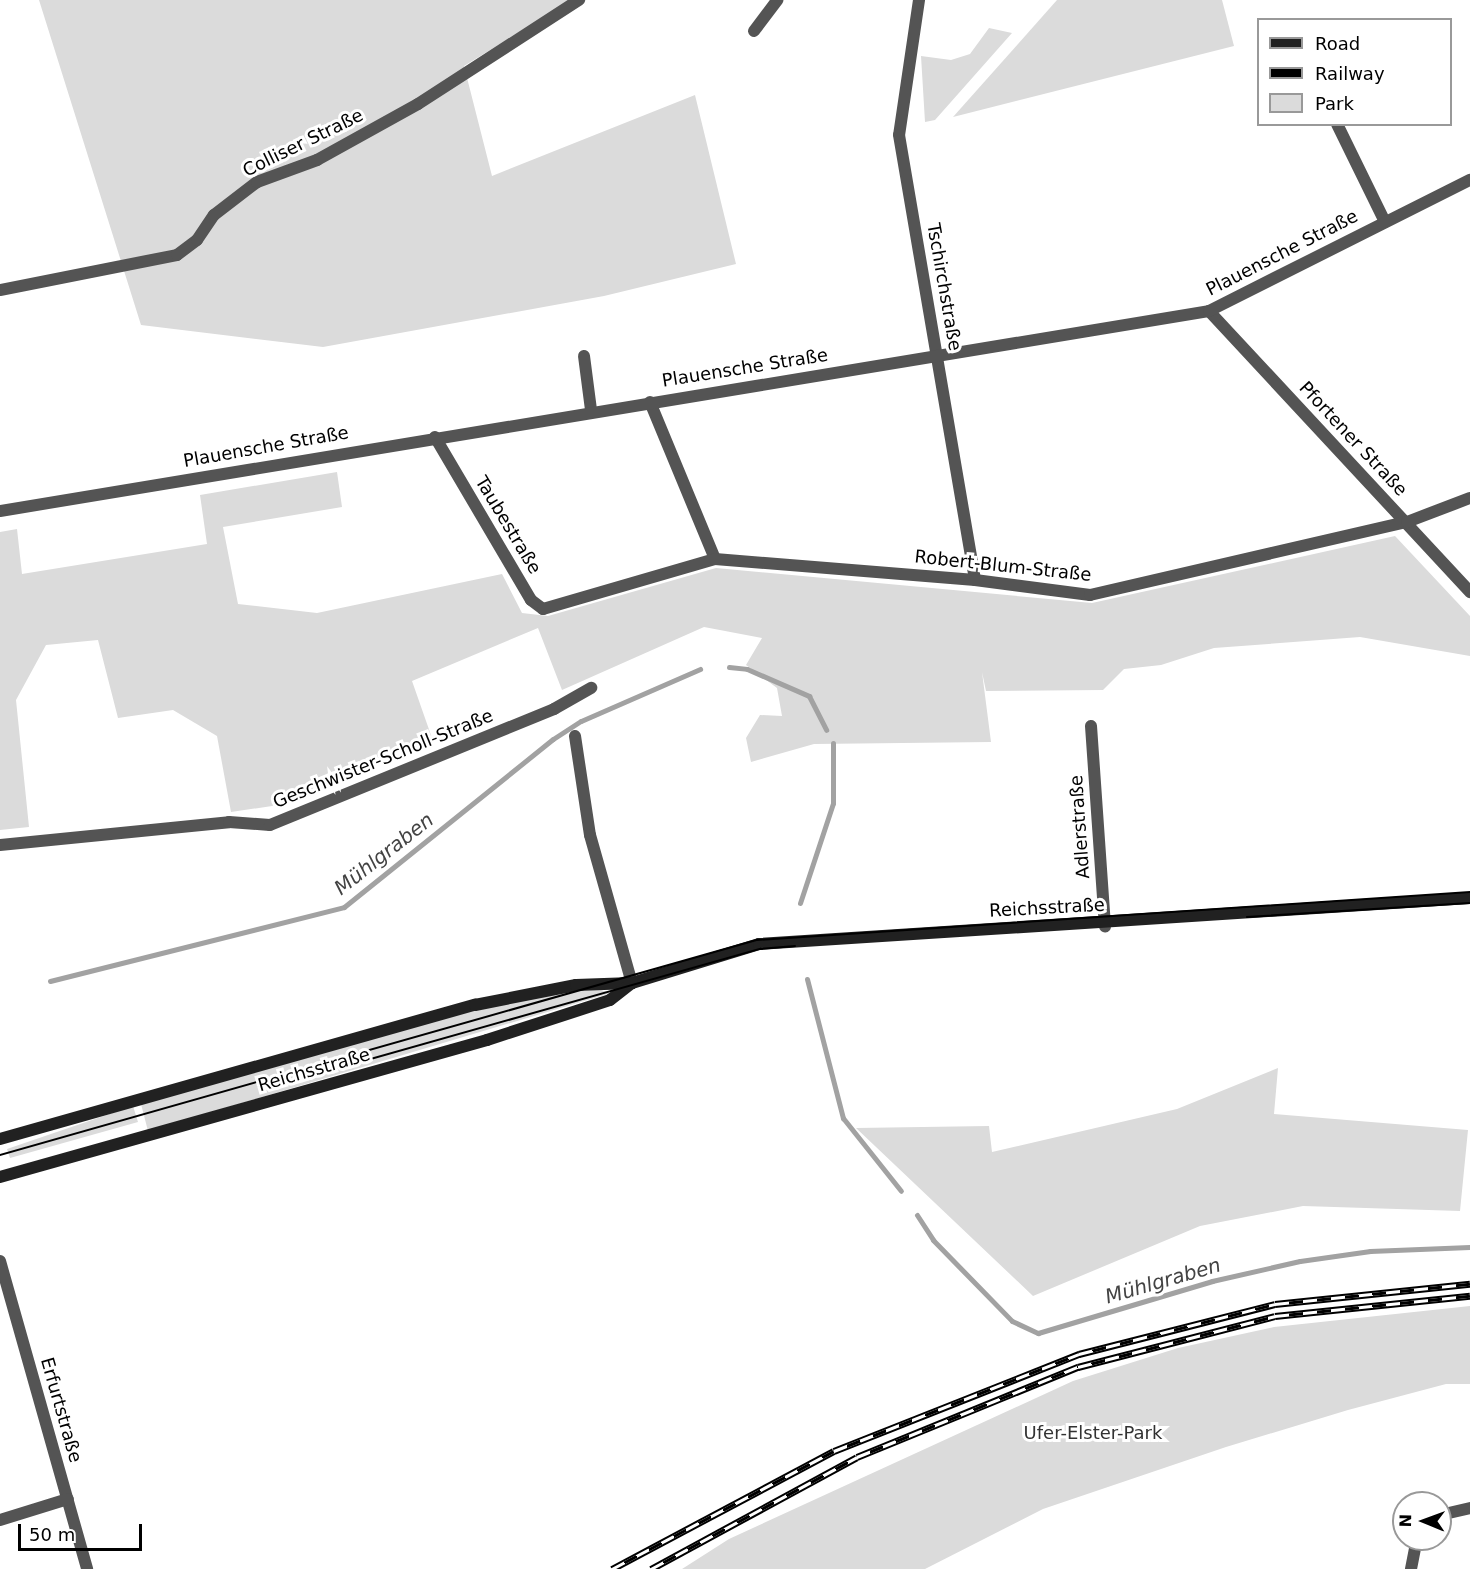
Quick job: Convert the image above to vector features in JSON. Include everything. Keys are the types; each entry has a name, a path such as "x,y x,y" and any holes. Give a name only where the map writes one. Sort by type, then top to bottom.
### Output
{"main road":[{"name":"Reichsstraße","path":"0,1139 475,1005 576,985 632,983 759,944 1105,925 1470,898"},
{"name":"Reichsstraße","path":"0,1177 487,1040 610,1000 632,983"}],"street":[{"name":"Colliser Straße","path":"0,290 177,255 197,240 214,215 256,182 317,160 418,104 579,0"},
{"path":"754,31 777,0"},
{"name":"Tschirchstraße","path":"919,0 899,135 975,580"},
{"path":"1338,126 1384,222"},
{"name":"Plauensche Straße","path":"0,511 591,410 1209,311 1470,180"},
{"name":"Pfortener Straße","path":"1209,311 1470,592"},
{"path":"584,356 591,410"},
{"path":"650,402 715,559"},
{"name":"Taubestraße","path":"435,437 531,600 543,609 563,606"},
{"name":"Robert-Blum-Straße","path":"563,606 715,559 975,580 1090,595 1407,522 1470,498"},
{"name":"Geschwister-Scholl-Straße","path":"0,844 229,822 270,825 554,709 591,688"},
{"name":"Adlerstraße","path":"1091,726 1105,925"},
{"path":"575,736 590,834 632,983"},
{"name":"Erfurtstraße","path":"0,1261 87,1569"},
{"path":"0,1520 68,1499"},
{"path":"1452,1512 1470,1508"},
{"path":"1411,1569 1415,1551"}],"green space":[{"path":"39,0 571,0 464,66 492,176 695,95 736,264 604,296 323,347 141,325"},
{"path":"1057,0 1222,0 1234,46 953,117"},
{"path":"989,28 1012,33 935,120 925,122 921,56 951,60 970,54"},
{"path":"337,472 342,507 223,527 238,604 317,613 502,574 522,613 548,616 716,568 1092,603 1395,536 1470,616 1470,656 1360,637 1214,648 1161,665 1124,669 1103,690 986,691 982,672 991,742 814,744 751,762 746,738 760,715 782,716 777,688 746,665 762,638 704,627 562,690 538,628 412,681 432,738 272,806 231,812 217,736 173,710 118,718 98,640 46,645 16,700 29,827 0,830 0,532 17,529 22,574 207,544 200,495"},
{"path":"594,988 611,993 148,1131 141,1104 472,1009"},
{"path":"1278,1068 1274,1114 1468,1130 1460,1211 1303,1206 1200,1226 1033,1296 856,1128 989,1126 992,1152 1177,1109"},
{"path":"133,1106 138,1122 10,1158 7,1149"},
{"name":"Ufer-Elster-Park","path":"1470,1306 1470,1384 1446,1384 1348,1410 1226,1447 1043,1509 925,1569 682,1569 729,1539 1073,1381 1178,1348 1274,1327"}],"waterway":[{"name":"Mühlgraben","path":"729,667 747,669 809,696 826,730"},
{"name":"Mühlgraben","path":"50,981 344,907 553,739 581,721 700,669"},
{"name":"Mühlgraben","path":"800,903 833,803 833,743"},
{"name":"Mühlgraben","path":"807,979 843,1118 901,1191"},
{"name":"Mühlgraben","path":"917,1215 933,1240 1012,1321 1038,1333 1212,1281 1300,1261 1370,1251 1470,1247"}],"tram line":[{"path":"0,1155 757,940 1470,892"},
{"path":"1247,917 1470,903"},
{"path":"286,1083 760,949 795,946"}],"railway":[{"path":"612,1569 834,1451 1079,1354 1275,1304 1470,1284"},
{"path":"651,1569 857,1457 1078,1367 1275,1316 1470,1296"}]}
